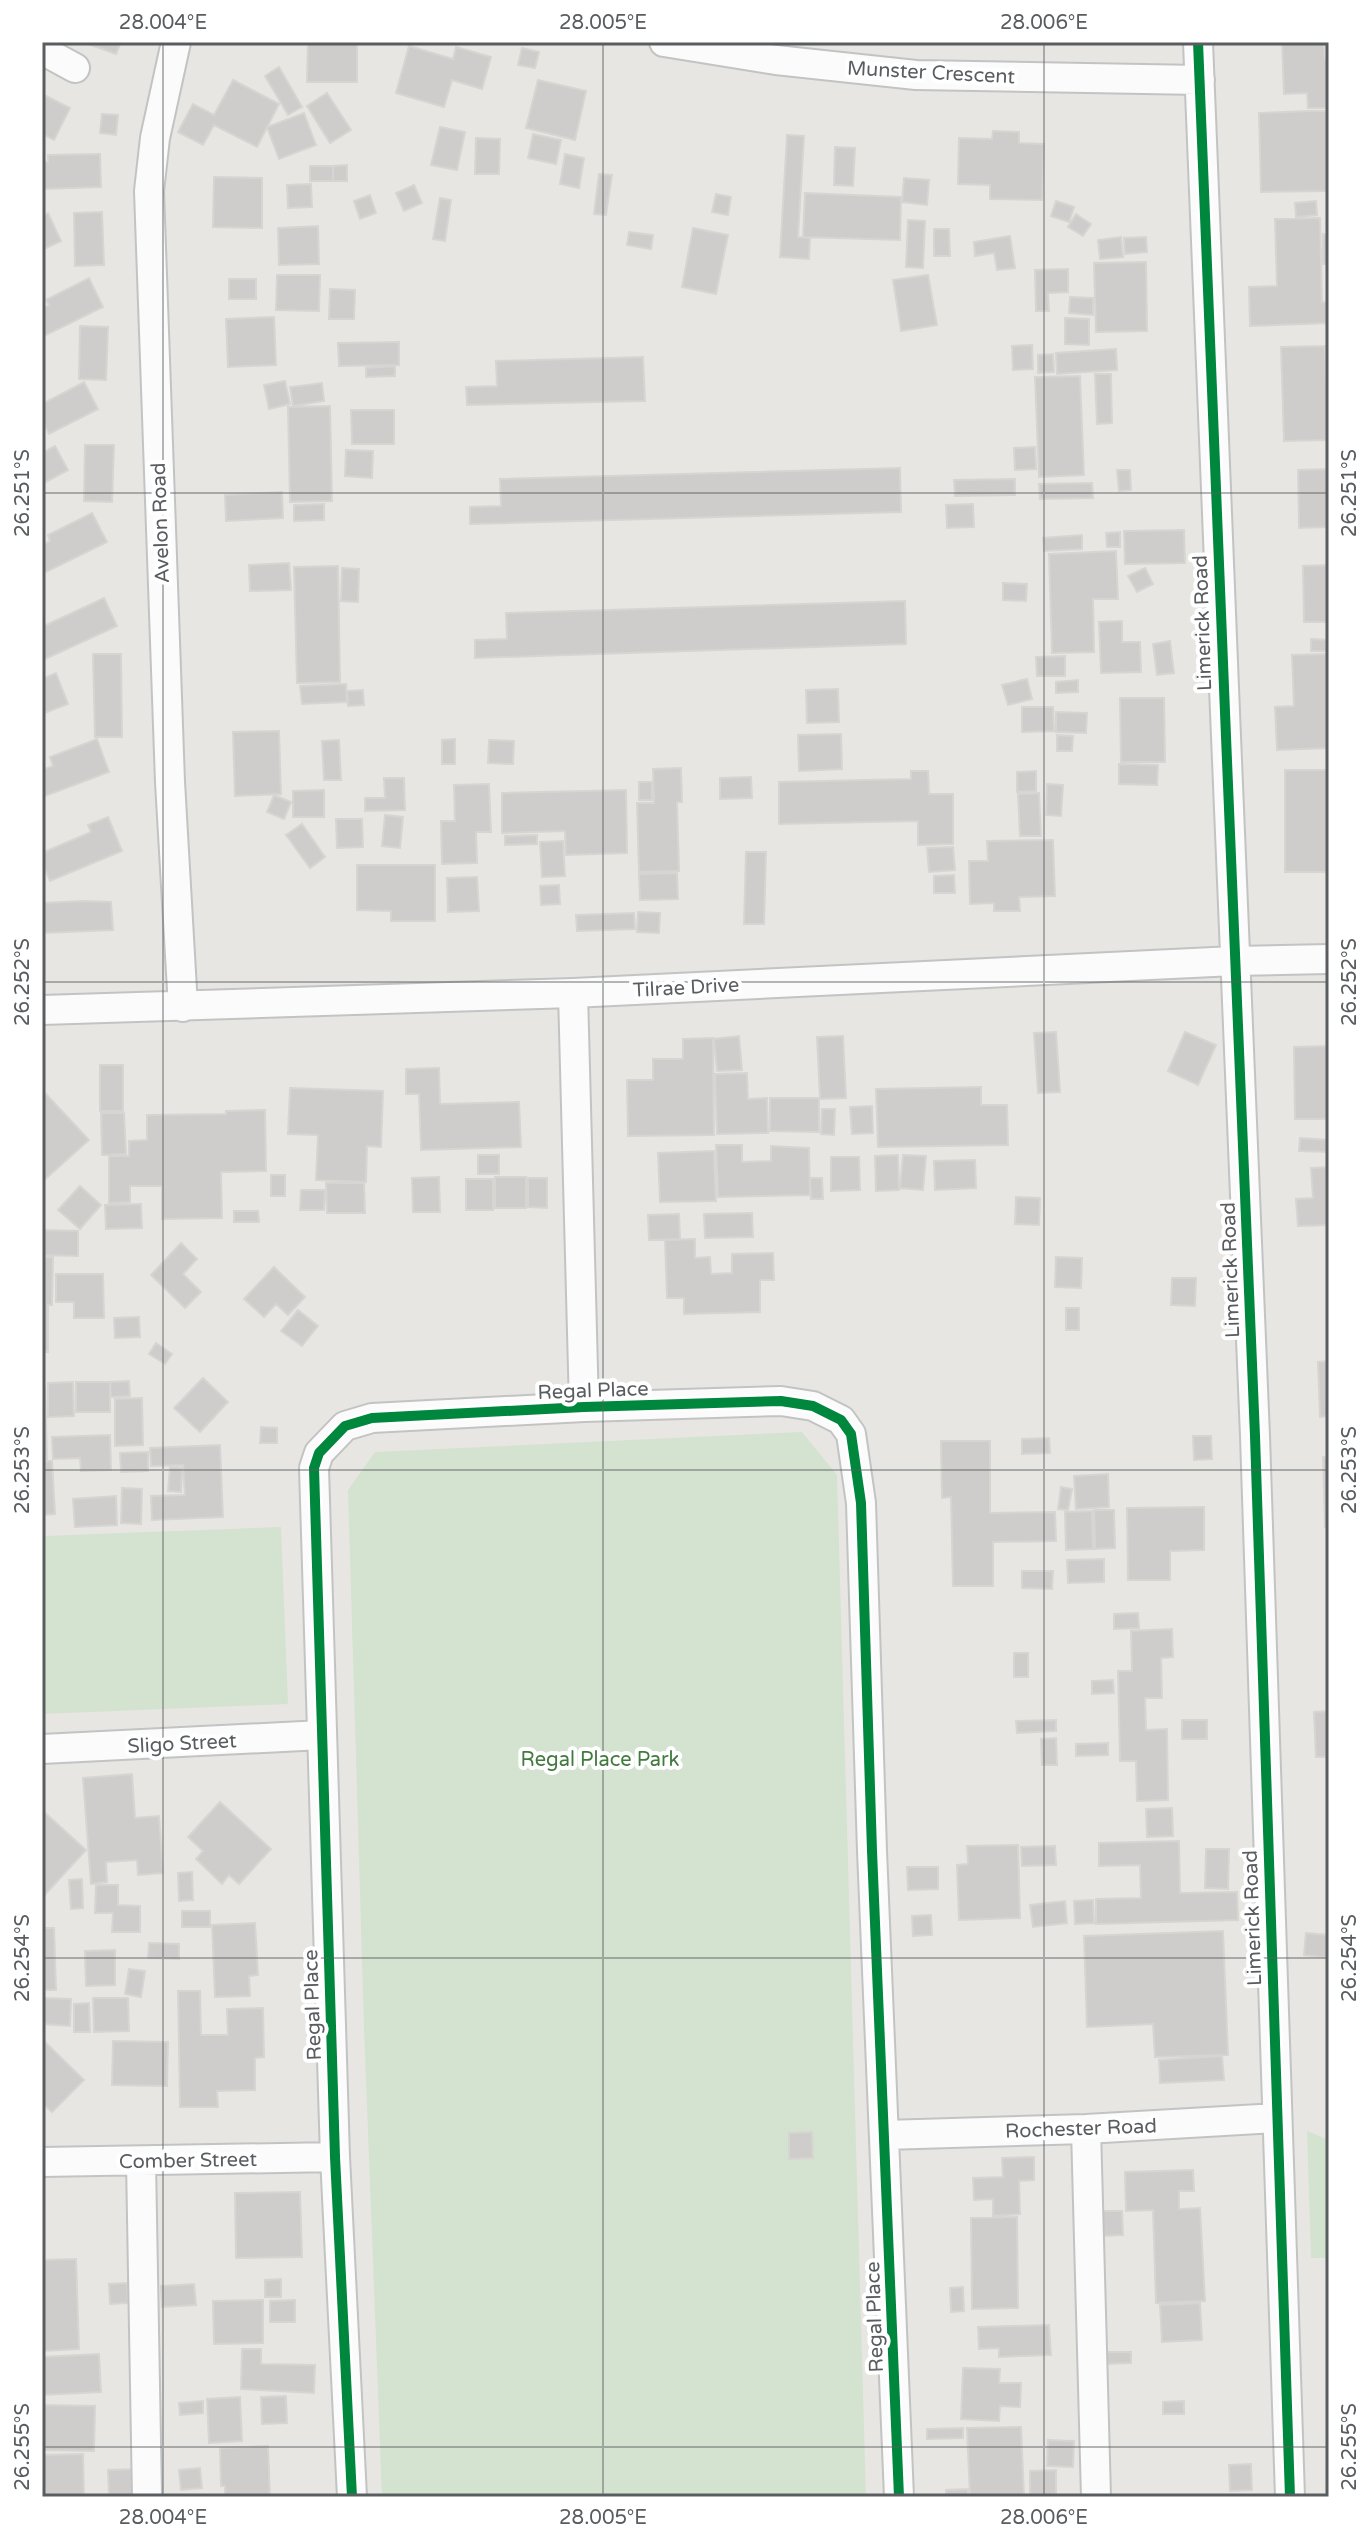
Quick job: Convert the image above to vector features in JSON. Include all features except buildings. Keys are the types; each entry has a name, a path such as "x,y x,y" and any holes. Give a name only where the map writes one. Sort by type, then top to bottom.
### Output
{"street":[{"name":"Avelon Road","path":"176,42 155,138 149,191 170,782 183,1007"},
{"name":"Munster Crescent","path":"664,42 776,60 916,75 1200,80"},
{"name":"Limerick Road","path":"1198,42 1256,1454 1290,2497"},
{"path":"42,50 75,68"},
{"name":"Tilrae Drive","path":"42,1010 573,993 1329,959"},
{"name":"Regal Place","path":"573,993 584,1407"},
{"name":"Regal Place","path":"352,2497 335,2157 314,1468 319,1453 345,1426 372,1418 781,1401 813,1406 841,1420 851,1434 861,1503 899,2497"},
{"name":"Sligo Street","path":"42,1749 322,1735"},
{"name":"Rochester Road","path":"885,2135 1086,2129 1276,2118"},
{"path":"1086,2129 1096,2497"},
{"name":"Comber Street","path":"42,2162 335,2157"},
{"path":"141,2161 147,2497"}],"green space":[{"name":"Regal Place Park","path":"802,1432 837,1475 866,2497 382,2497 348,1490 375,1452"},
{"path":"281,1527 288,1704 42,1714 42,1536"},
{"path":"1307,2131 1329,2140 1329,2258 1311,2258"}],"cycle path":[{"path":"1198,42 1255,1436 1290,2497"},
{"path":"352,2497 335,2157 314,1468 319,1453 345,1426 372,1418 781,1401 813,1406 841,1420 851,1434 861,1503 899,2497"}]}
